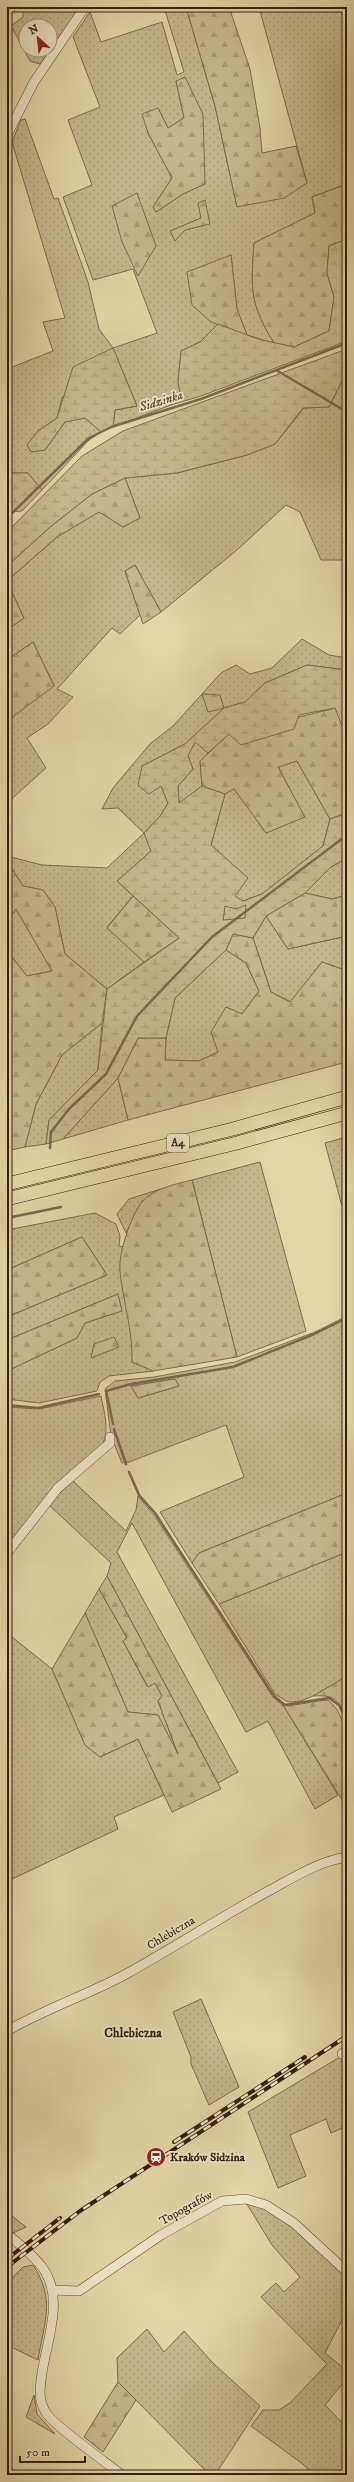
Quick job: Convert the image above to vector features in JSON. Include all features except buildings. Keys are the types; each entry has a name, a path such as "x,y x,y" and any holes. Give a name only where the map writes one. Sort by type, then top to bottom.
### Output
{"highway":[{"name":"A4","path":"7,1184 226,1131 347,1098"},
{"name":"A4","path":"7,1199 153,1164 347,1113"}],"street":[{"path":"7,136 34,82 85,7"},
{"path":"7,1553 58,1488 110,1443 110,1437"},
{"name":"Chlebiczna","path":"7,2031 32,2016 127,1973 212,1922 302,1873 324,1862 347,1857"},
{"name":"Topografów","path":"52,2290 79,2291 161,2235 222,2201 246,2200 266,2205 294,2223 347,2272"},
{"path":"7,2234 23,2246 42,2267 50,2280 54,2309 39,2395 45,2413 122,2475"}],"green space":[{"path":"23,7 80,7 58,39 58,18 22,18 23,17"},
{"path":"164,7 186,7 215,106 237,207 307,183 259,7 347,7 347,184 312,197 315,213 254,243 252,284 256,305 260,317 274,343 247,335 237,309 231,255 211,322 218,324 200,342 181,351 178,382 180,393 172,398 171,405 113,427 115,410 137,406 113,348 157,333 133,269 93,280 63,197 92,185 68,120 100,107 73,37 90,12 101,42 162,22 177,75 184,72","holes":["176,81 205,183 183,194 156,212 153,207 172,178 148,133 158,108 168,128 184,118","201,218 210,223 185,230 175,240 171,231"]},
{"path":"186,7 229,7 250,69 260,128 262,153 296,146 307,183 284,198 237,207 215,106"},
{"path":"18,21 18,39 11,26"},
{"path":"28,58 44,58 40,64 30,61"},
{"path":"185,77 203,114 205,184 183,194 156,212 153,207 172,178 148,133 142,114 158,108 168,128 184,118 176,81"},
{"path":"25,119 54,199 58,198 88,282 99,329 113,348 104,354 62,398 57,418 38,431 45,450 65,422 85,418 101,432 89,440 42,490 28,473 7,473 7,369 53,351 43,322 65,318 12,142 21,120"},
{"path":"347,184 347,239 329,246 327,273 334,297 329,331 294,347 274,343 260,317 254,295 252,272 254,243 315,213 312,197"},
{"path":"137,193 156,246 138,276 122,242 112,206"},
{"path":"205,200 210,224 185,230 175,241 170,231 201,218 198,203"},
{"path":"347,239 347,341 201,396 171,405 172,398 180,393 178,382 181,351 200,342 218,324 258,339 294,347 329,331 334,297 327,273 329,246"},
{"path":"231,255 237,309 247,335 211,322 192,305 187,272"},
{"path":"113,348 137,406 115,410 113,427 101,432 85,418 65,422 45,450 31,452 27,445 38,431 57,418 73,367"},
{"path":"347,349 347,371 329,407 303,408 275,444 247,455 177,473 125,478 92,494 50,527 7,566 7,532 82,456 123,431"},
{"path":"347,371 347,560 321,560 300,512 286,505 237,550 161,612 135,565 125,571 140,615 120,634 112,628 57,689 73,697 48,724 27,738 46,768 7,803 7,721 54,685 33,642 7,660 7,630 24,618 7,581 57,537 99,511 123,527 140,518 125,478 177,473 247,455 275,444 304,408 329,407"},
{"path":"7,473 28,473 42,490 22,511 7,512"},
{"path":"125,478 140,518 123,527 99,512 57,537 7,581 7,566 50,527 92,494"},
{"path":"135,565 161,612 143,624 125,571"},
{"path":"7,582 24,618 7,630"},
{"path":"302,639 329,655 347,658 347,670 307,665 265,683 245,702 224,708 185,744 142,766 161,786 168,803 161,815 144,833 118,808 102,809 113,788 150,744 173,726 221,673 236,665 250,674 272,668"},
{"path":"33,642 54,686 7,721 7,660"},
{"path":"307,665 347,670 347,739 335,708 299,715 294,729 241,745 229,734 208,753 195,742 188,756 193,769 178,786 179,803 202,786 225,794 211,845 248,878 235,896 243,901 262,894 323,846 330,819 347,813 347,858 331,867 305,893 266,916 253,938 233,934 226,950 175,998 166,1038 138,1038 118,1078 63,1139 46,1144 49,1120 98,1070 107,989 179,938 117,881 151,851 144,833 161,815 168,803 161,786 149,794 138,785 142,766 185,744 224,708 245,702 265,683","holes":["246,905 245,918 223,920 225,906 236,909"]},
{"path":"202,694 220,695 224,708 208,712"},
{"path":"336,708 347,739 347,813 330,819 297,761 278,767 305,817 266,833 234,789 225,794 202,786 200,761 229,734"},
{"path":"195,741 208,753 200,761 202,786 179,804 178,786 193,769 188,756"},
{"path":"297,761 330,819 323,846 262,894 243,901 235,897 211,845 225,794 234,788 266,833 304,817 278,766"},
{"path":"144,833 151,851 117,881 133,896 107,927 144,962 107,989 65,954 55,907 43,890 23,886 7,861 7,856 42,865 107,868"},
{"path":"347,858 347,895 332,899 305,893 331,867"},
{"path":"7,861 23,886 43,890 55,907 65,954 107,989 102,1023 62,1055 36,1104 25,1147 7,1151 7,951 27,976 52,971 16,909 7,923"},
{"path":"305,893 332,899 347,895 347,936 288,949 266,916"},
{"path":"133,896 179,938 144,962 107,928"},
{"path":"247,905 246,918 223,921 225,906"},
{"path":"16,909 52,971 27,976 7,951 7,923"},
{"path":"266,916 288,949 347,936 347,974 345,970 322,962 291,1002 271,992 253,938"},
{"path":"233,934 253,938 271,992 290,1002 322,962 345,970 347,993 341,999 347,1008 347,1062 128,1120 118,1078 138,1038 166,1038 165,1060 199,1061 218,1052 211,1032 226,1007 242,1014 259,991 246,963 226,950"},
{"path":"226,950 246,963 259,991 242,1014 226,1007 218,1052 199,1061 165,1060 166,1038 175,998"},
{"path":"102,1023 98,1070 49,1120 46,1144 25,1147 36,1104 62,1055"},
{"path":"118,1078 128,1120 63,1139"},
{"path":"347,1137 347,1220 346,1221 325,1143"},
{"path":"260,1162 306,1331 237,1357 192,1180"},
{"path":"192,1180 237,1357 153,1371 132,1362 131,1339 120,1271 123,1245 138,1208 147,1197 172,1185"},
{"path":"164,1188 142,1201 126,1233 117,1214 129,1199"},
{"path":"95,1213 116,1224 120,1236 119,1246 124,1247 120,1269 133,1341 132,1362 153,1371 109,1376 100,1382 97,1391 39,1403 7,1399 7,1371 77,1338 85,1323 121,1311 118,1294 7,1340 7,1317 107,1275 82,1237 7,1270 7,1230"},
{"path":"82,1237 107,1275 7,1317 7,1270"},
{"path":"118,1294 122,1311 85,1323 77,1338 7,1371 7,1340"},
{"path":"347,1316 347,1493 199,1553 192,1563 160,1512 244,1477 226,1425 129,1462 122,1463 111,1436 105,1389 115,1381 154,1377 235,1362 315,1332","holes":["175,1379 179,1386 138,1398 131,1386"]},
{"path":"114,1337 119,1347 91,1358 94,1344"},
{"path":"175,1379 179,1386 138,1398 131,1386"},
{"path":"101,1396 106,1427 106,1433 102,1445 7,1546 7,1407 39,1409"},
{"path":"73,1481 126,1531 136,1510 138,1496 154,1515 273,1697 283,1705 338,1795 315,1809 268,1721 246,1732 132,1523 117,1552 238,1772 218,1783 107,1576 111,1563 48,1504"},
{"path":"347,1493 347,1552 219,1604 192,1563 199,1553"},
{"path":"347,1552 347,1676 309,1698 293,1702 286,1701 275,1694 219,1604"},
{"path":"107,1576 221,1789 172,1812 138,1739 100,1757 85,1745 52,1669 85,1613 128,1712 158,1715 178,1754 158,1701 162,1696 155,1683 148,1687 123,1641 127,1638 99,1589"},
{"path":"99,1589 127,1638 123,1641 147,1686 155,1683 162,1696 158,1701 180,1760 158,1715 128,1712 85,1613"},
{"path":"7,1633 52,1669 85,1745 100,1757 138,1739 164,1795 114,1817 118,1829 10,1880 7,1869"},
{"path":"347,1676 347,1717 334,1699 326,1696 313,1696"},
{"path":"328,1700 336,1709 342,1720 345,1733 348,1775 347,1801 344,1803 283,1705 295,1705"},
{"path":"201,1999 239,2087 209,2105 191,2064 191,2057 173,2012"},
{"path":"340,2057 347,2073 347,2126 331,2133 326,2119 290,2135 306,2176 278,2188 248,2112"},
{"path":"245,2201 274,2214 288,2223 312,2243 347,2277 347,2323 342,2320 325,2353 347,2371 347,2378 325,2405 347,2428 347,2475 313,2475 304,2465 251,2426 263,2410 279,2410 291,2402 327,2364 261,2297 276,2283 284,2292 300,2277 272,2245"},
{"path":"7,2212 26,2227 13,2233 7,2228"},
{"path":"33,2265 40,2277 46,2300 45,2323 38,2360 7,2345 7,2283 23,2267"},
{"path":"147,2329 164,2352 184,2331 213,2363 260,2406 215,2475 210,2475 118,2382 117,2358"},
{"path":"118,2382 136,2400 103,2452 84,2437"},
{"path":"34,2395 37,2414 55,2434 26,2417"}],"waterway":[{"name":"Sidzinka","path":"7,518 89,438 111,427 201,399 347,343"},
{"path":"276,370 347,412"},
{"path":"50,1148 51,1132 69,1109 106,1074 137,1016 212,937 347,835"},
{"path":"7,1218 61,1207"},
{"path":"113,1424 106,1391 131,1384 233,1367 312,1335 347,1318"},
{"path":"7,1405 38,1408 99,1394"},
{"path":"114,1429 126,1464"},
{"path":"129,1472 139,1495 155,1513 274,1696 285,1705 329,1698 339,1705 347,1722"}],"railway":[{"path":"7,2267 80,2211 347,2036"},
{"path":"174,2142 305,2057"},
{"path":"7,2259 60,2218"}],"place":[{"name":"Kraków Sidzina","path":"156,2157"}],"district":[{"name":"Chlebiczna","path":"133,2033"}]}
